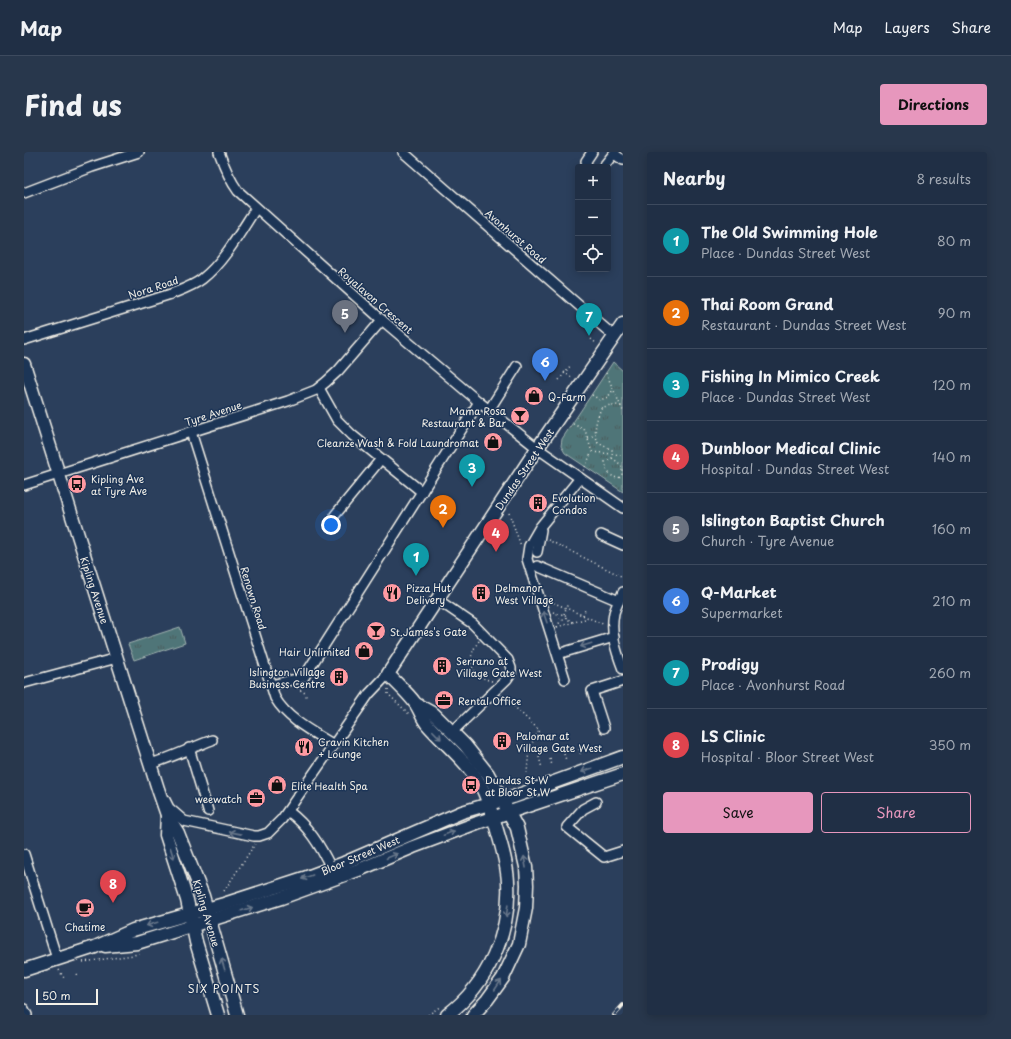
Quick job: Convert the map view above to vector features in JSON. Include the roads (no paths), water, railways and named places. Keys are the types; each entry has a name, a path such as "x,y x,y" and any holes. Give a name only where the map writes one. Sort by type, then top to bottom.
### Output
{"main road":[{"name":"Dundas Street West","path":"388,674 537,448 623,324"},
{"name":"Kipling Avenue","path":"24,364 158,789 167,815 178,833 203,896 238,1015"},
{"path":"388,674 415,704 426,723 472,773 484,791 505,857 508,881 508,907 495,953 466,999 444,1010"},
{"path":"415,704 434,714 452,732 488,774 516,828 526,867 527,896 524,926 516,950 503,978 487,1000 473,1015"},
{"name":"Bloor Street West","path":"95,947 136,943 193,926 208,915 264,892 330,868 438,822 623,757"},
{"name":"Bloor Street West","path":"24,970 58,967 95,947 132,930 190,914 208,915 309,889 413,847 623,774"},
{"name":"Kipling Avenue","path":"167,815 166,835 218,1015"}],"street":[{"path":"24,193 92,167 139,152"},
{"name":"Royalavon Crescent","path":"219,152 231,182 238,191 382,320 479,402 537,448 623,508"},
{"name":"Avonhurst Road","path":"403,152 615,337"},
{"path":"586,164 586,161 592,152"},
{"path":"606,164 615,153 623,160"},
{"name":"Nora Road","path":"24,340 171,294 194,284 202,279 217,264 256,208"},
{"name":"Tyre Avenue","path":"24,485 288,401 316,390 338,371 382,320"},
{"path":"489,410 517,366"},
{"path":"319,388 337,420 381,459 422,492"},
{"path":"271,686 304,677 479,402"},
{"name":"Renown Road","path":"190,432 275,698 282,710 334,745"},
{"path":"335,515 381,459"},
{"path":"565,679 527,559 529,546 542,525 580,478"},
{"path":"537,552 542,525"},
{"path":"601,535 623,545"},
{"path":"537,566 621,597 614,612 613,633 615,646 623,669"},
{"path":"438,600 468,619 510,664 511,673 502,684 452,732"},
{"path":"558,654 613,633"},
{"path":"24,683 117,658"},
{"name":"Dundas Street West","path":"158,789 169,808 184,822 254,836 268,833 288,811 369,694 388,674"},
{"path":"604,728 592,691 623,681"},
{"path":"150,764 164,760 189,748 212,740"},
{"path":"189,748 208,811"},
{"path":"596,802 583,809 567,827 604,857 623,851"},
{"path":"288,811 303,824 316,839 330,868"},
{"path":"24,854 58,967"},
{"path":"24,1009 27,1015"}],"railway":[{"path":"614,1015 623,1005"}],"place":[{"name":"Islington Baptist Church","path":"345,333"},
{"name":"Prodigy","path":"589,336"},
{"name":"Q-Market","path":"545,381"},
{"name":"Q-Farm","path":"534,396"},
{"name":"Mama Rosa Restaurant & Bar","path":"520,416"},
{"name":"Cleanze Wash & Fold Laundromat","path":"493,442"},
{"name":"Kipling Ave at Tyre Ave","path":"77,484"},
{"name":"Fishing In Mimico Creek","path":"472,487"},
{"name":"Evolution Condos","path":"538,503"},
{"name":"Thai Room Grand","path":"443,528"},
{"name":"Dunbloor Medical Clinic","path":"496,552"},
{"name":"The Old Swimming Hole","path":"416,576"},
{"name":"Pizza Hut Delivery","path":"392,593"},
{"name":"Delmanor West Village","path":"481,593"},
{"name":"St.James's Gate","path":"376,631"},
{"name":"Hair Unlimited","path":"364,651"},
{"name":"Serrano at Village Gate West","path":"442,666"},
{"name":"Islington Village Business Centre","path":"339,677"},
{"name":"Rental Office","path":"444,700"},
{"name":"Palomar at Village Gate West","path":"502,741"},
{"name":"Cravin Kitchen + Lounge","path":"304,747"},
{"name":"Elite Health Spa","path":"277,785"},
{"name":"Dundas St W at Bloor St W","path":"471,785"},
{"name":"weewatch","path":"256,798"},
{"name":"LS Clinic","path":"113,903"},
{"name":"Chatime","path":"85,908"}],"district":[{"name":"SIX POINTS","path":"224,988"}]}
